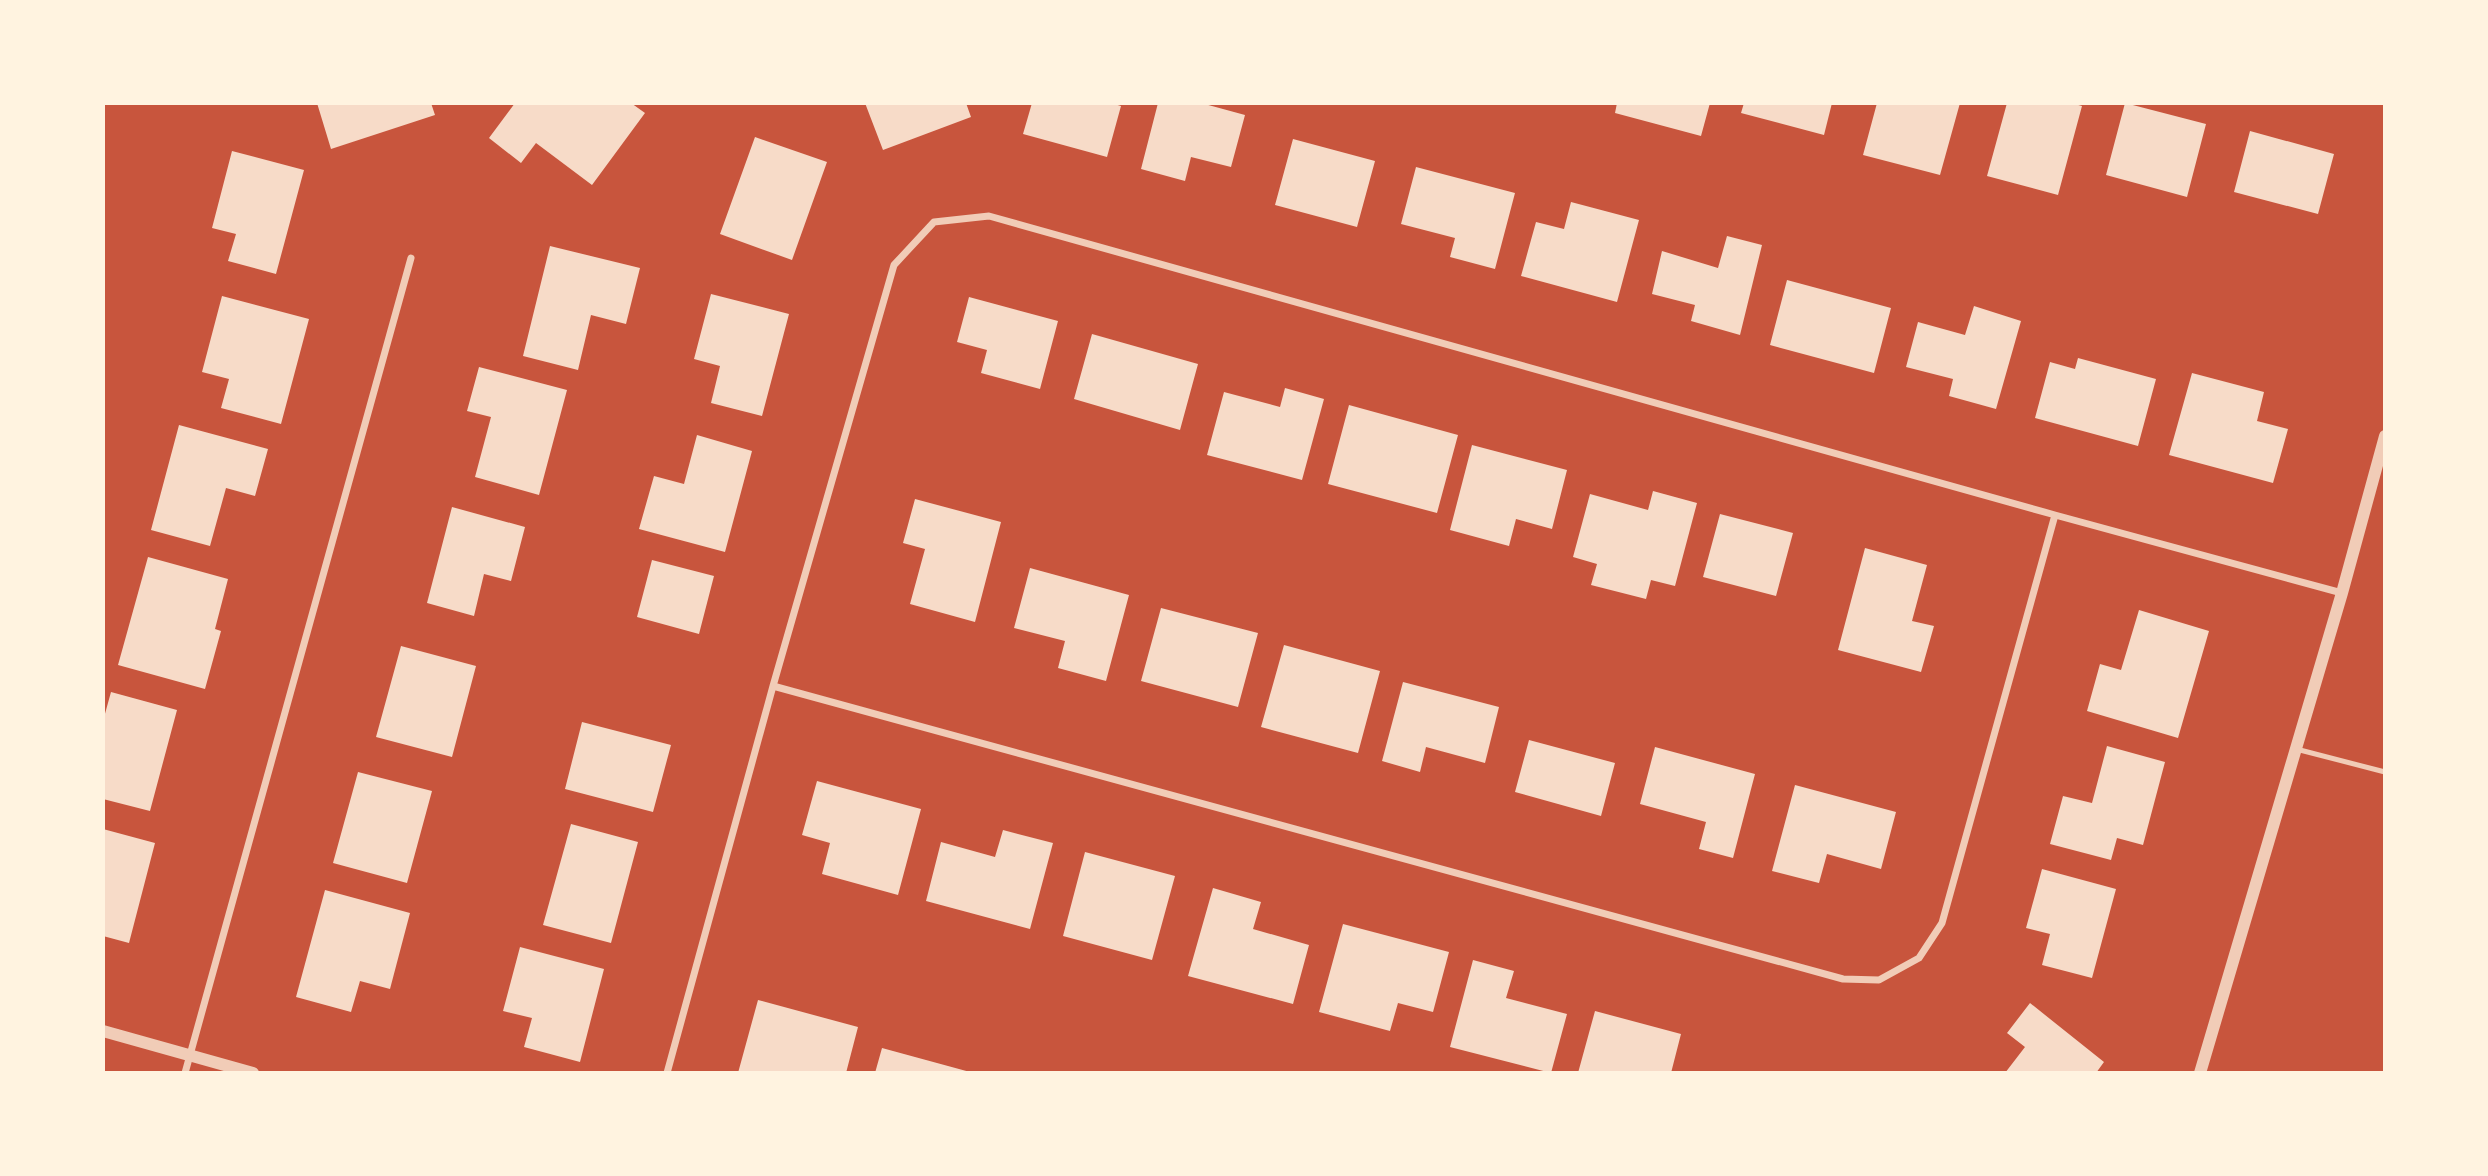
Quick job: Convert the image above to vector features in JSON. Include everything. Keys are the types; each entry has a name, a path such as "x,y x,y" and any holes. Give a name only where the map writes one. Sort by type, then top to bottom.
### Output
{"street":[{"path":"667,1073 773,686 894,265 934,222 989,216 2342,593"},
{"path":"185,1073 411,258"},
{"path":"2200,1073 2342,593 2385,436"},
{"path":"773,686 1843,979 1879,980 1919,958 1942,923 2055,515"},
{"path":"103,1031 253,1073"}],"lane":[{"path":"2296,749 2385,772"}],"building":[{"path":"317,103 431,103 435,115 331,149"},
{"path":"515,103 631,103 645,113 592,185 536,143 521,163 489,138"},
{"path":"865,103 966,103 971,117 883,150"},
{"path":"1032,103 1111,103 1121,106 1107,157 1023,134"},
{"path":"1158,103 1201,103 1245,115 1231,167 1191,157 1185,181 1141,169"},
{"path":"1617,103 1710,103 1701,136 1615,113"},
{"path":"1744,103 1832,103 1824,135 1741,113"},
{"path":"1877,103 1960,103 1940,175 1863,155"},
{"path":"2007,103 2071,103 2082,106 2058,195 1987,176"},
{"path":"2125,103 2206,124 2187,197 2106,175"},
{"path":"2250,131 2334,154 2318,214 2234,192"},
{"path":"755,137 827,162 792,260 720,234"},
{"path":"1293,139 1375,161 1357,227 1275,205"},
{"path":"232,151 304,170 276,274 228,261 236,234 212,228"},
{"path":"1416,167 1515,193 1495,269 1450,257 1455,238 1401,224"},
{"path":"1571,202 1639,220 1617,302 1521,276 1536,222 1564,229"},
{"path":"1727,236 1762,245 1740,335 1691,321 1695,305 1652,294 1662,251 1718,268"},
{"path":"550,246 640,268 626,324 591,315 578,370 523,356"},
{"path":"1787,280 1891,308 1874,373 1770,345"},
{"path":"711,294 789,314 762,416 711,403 720,366 694,359"},
{"path":"222,296 309,319 281,424 221,408 229,379 202,372"},
{"path":"969,297 1058,321 1040,389 981,373 987,350 957,342"},
{"path":"1974,306 2021,321 1996,409 1949,396 1953,379 1906,367 1918,322 1965,335"},
{"path":"1092,334 1198,364 1180,430 1074,399"},
{"path":"2078,358 2156,379 2138,446 2035,418 2050,362 2075,369"},
{"path":"479,367 567,390 539,495 475,477 491,417 467,411"},
{"path":"2192,373 2264,392 2257,421 2288,429 2273,483 2169,455"},
{"path":"1285,388 1324,399 1302,480 1207,455 1224,392 1280,407"},
{"path":"1349,405 1458,435 1437,513 1328,484"},
{"path":"179,425 268,449 255,496 226,488 210,546 151,530"},
{"path":"697,435 752,451 725,552 639,529 654,476 684,484"},
{"path":"1472,445 1567,470 1552,529 1516,519 1509,546 1450,530"},
{"path":"1653,491 1697,503 1675,586 1651,580 1646,599 1591,585 1597,564 1573,557 1590,494 1648,510"},
{"path":"915,499 1001,522 975,622 910,604 925,549 903,543"},
{"path":"452,507 525,527 511,581 484,574 474,616 427,603"},
{"path":"1720,514 1793,533 1776,596 1703,577"},
{"path":"1865,548 1927,565 1912,621 1934,626 1921,672 1838,650"},
{"path":"148,557 228,579 215,629 221,631 205,689 118,665"},
{"path":"652,560 714,576 699,634 637,617"},
{"path":"1030,568 1129,595 1106,681 1058,668 1065,641 1014,628"},
{"path":"1161,608 1258,633 1238,707 1141,681"},
{"path":"2139,610 2209,631 2178,738 2087,711 2100,664 2121,670"},
{"path":"1284,645 1380,671 1358,753 1261,727"},
{"path":"401,646 476,666 452,757 376,737"},
{"path":"1403,682 1499,707 1485,763 1426,747 1420,772 1382,761"},
{"path":"111,692 177,710 150,811 103,799 103,721"},
{"path":"582,722 671,745 653,812 565,789"},
{"path":"1529,740 1615,763 1601,816 1515,792"},
{"path":"2107,746 2165,762 2143,845 2117,838 2111,860 2050,844 2063,796 2092,803"},
{"path":"1655,747 1755,774 1733,858 1699,849 1706,822 1640,804"},
{"path":"358,772 432,791 407,883 333,863"},
{"path":"817,781 921,809 898,895 822,874 830,843 802,835"},
{"path":"1795,785 1896,812 1881,869 1827,854 1819,883 1772,871"},
{"path":"571,824 638,842 611,943 543,925"},
{"path":"103,829 155,843 129,943 103,936"},
{"path":"1003,830 1053,843 1030,929 926,901 941,842 995,857"},
{"path":"1085,852 1175,876 1152,960 1063,936"},
{"path":"2042,869 2116,889 2092,978 2042,965 2050,934 2026,928"},
{"path":"1213,888 1261,902 1253,929 1309,945 1293,1004 1188,976"},
{"path":"325,890 410,913 390,989 360,981 351,1012 296,997"},
{"path":"1343,924 1449,952 1433,1012 1398,1003 1390,1031 1319,1012"},
{"path":"520,947 604,969 580,1062 524,1047 532,1018 503,1011"},
{"path":"1473,960 1514,971 1506,998 1567,1014 1551,1073 1450,1047"},
{"path":"758,1000 858,1027 846,1073 738,1073"},
{"path":"2030,1003 2104,1062 2096,1073 2005,1073 2025,1047 2007,1033"},
{"path":"1595,1011 1681,1034 1671,1073 1578,1073"},
{"path":"882,1048 970,1072 970,1073 875,1073"}]}
